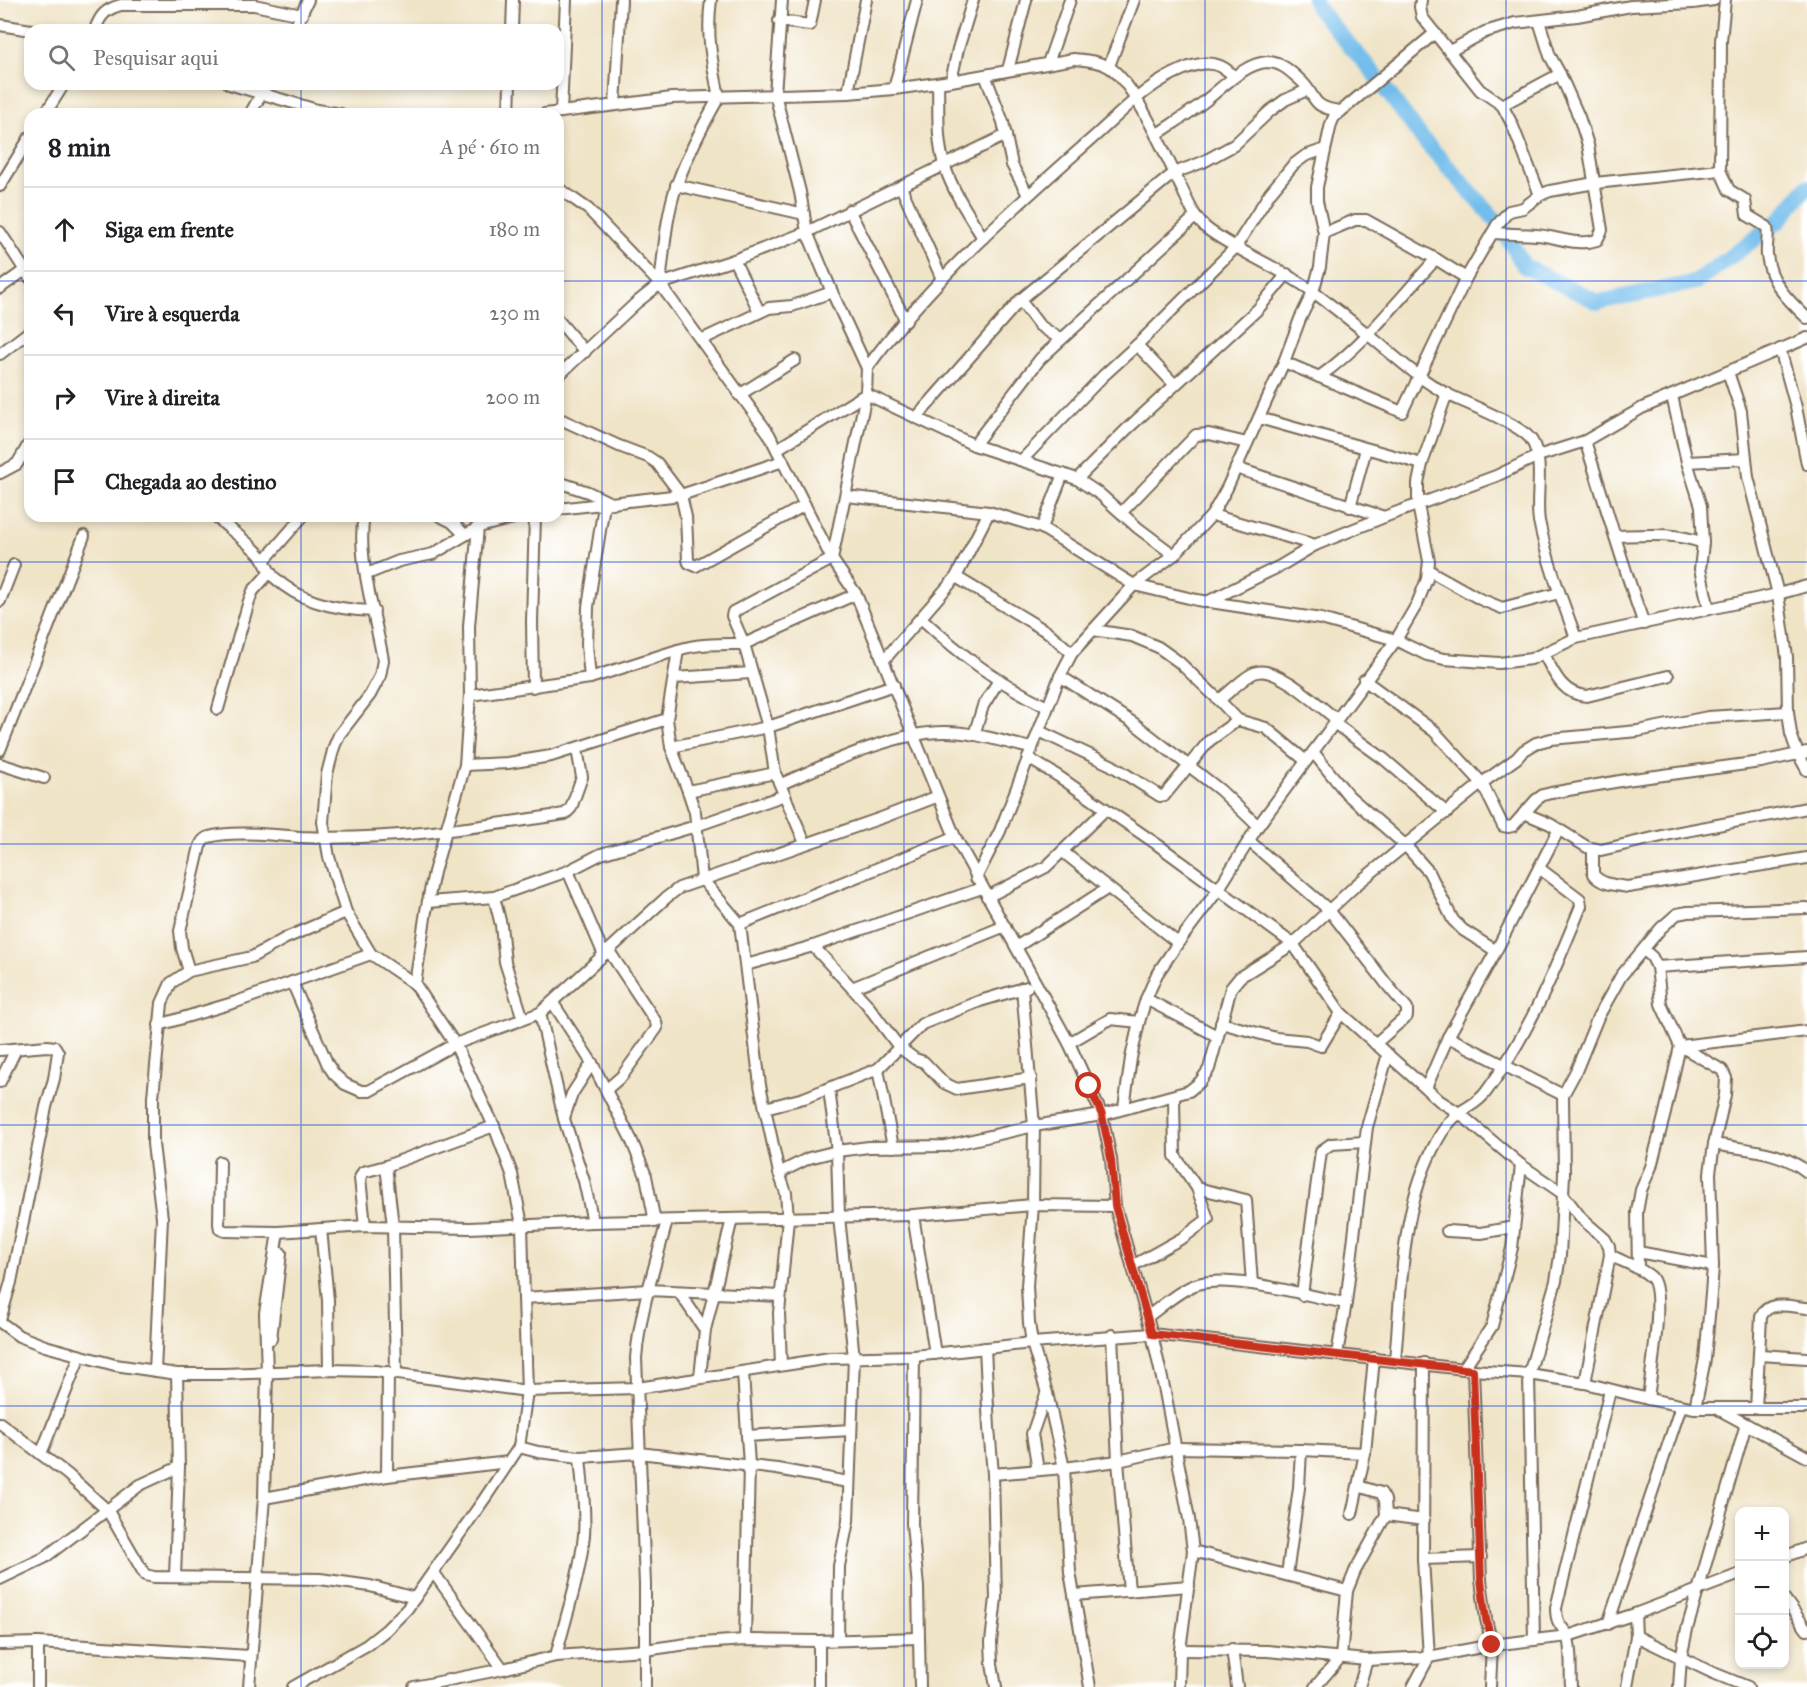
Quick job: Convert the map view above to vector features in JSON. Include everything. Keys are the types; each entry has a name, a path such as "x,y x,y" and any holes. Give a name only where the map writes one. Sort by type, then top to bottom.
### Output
{"street":[{"path":"297,24 308,0"},
{"path":"512,24 513,0"},
{"path":"564,56 567,0"},
{"path":"615,105 621,0"},
{"path":"660,284 665,239 676,185 700,130 719,97 709,48 708,21 711,0"},
{"path":"782,0 775,94 807,232 867,368 866,394 832,559 733,612 732,616 744,644 768,727 775,773 805,843"},
{"path":"779,21 810,25 815,0"},
{"path":"848,93 866,0"},
{"path":"894,89 918,0"},
{"path":"951,81 973,0"},
{"path":"1008,70 1026,0"},
{"path":"1048,63 1071,0"},
{"path":"1109,66 1134,0"},
{"path":"1421,0 1422,17 1480,90 1502,105 1512,124 1540,195"},
{"path":"1450,51 1485,32 1515,23 1630,6 1714,0"},
{"path":"1725,0 1721,41 1720,170 1729,190 1745,200 1747,214 1767,226 1767,255 1776,285 1807,318"},
{"path":"97,24 104,12 121,5 254,5 302,15"},
{"path":"1492,233 1535,235 1568,241 1591,242 1597,240 1602,230 1588,145 1579,117 1550,56 1539,21"},
{"path":"0,25 24,29"},
{"path":"982,888 1029,753 1060,676 1072,653 1134,585 1174,555 1212,515 1259,418 1313,292 1320,267 1324,233 1318,207 1317,187 1331,124 1340,111 1436,33"},
{"path":"564,112 672,98 848,93 894,89 1074,59 1089,60 1109,66 1135,98 1156,135 1195,217 1208,230 1235,248 1287,274 1313,292 1418,376 1519,429 1532,440 1538,456 1538,510 1559,593 1576,638"},
{"path":"1156,135 1206,100 1234,76 1266,62 1286,68 1303,82 1319,106 1340,111"},
{"path":"867,368 942,279 1028,195 1135,98 1173,74 1194,66 1220,64 1234,76"},
{"path":"1502,105 1560,74"},
{"path":"985,75 1006,135 1012,165 1028,195"},
{"path":"938,83 940,141 944,166 983,238"},
{"path":"49,108 60,90"},
{"path":"253,108 263,90"},
{"path":"266,90 311,108"},
{"path":"509,108 510,90"},
{"path":"561,108 562,90"},
{"path":"916,418 1020,300 1174,173 1203,162 1234,145 1270,111 1285,100 1307,90"},
{"path":"564,371 636,303 660,284 734,260 807,232 1006,135"},
{"path":"0,186 24,147"},
{"path":"1022,460 1103,376 1235,248 1270,193 1293,165 1305,156 1325,148"},
{"path":"1284,362 1402,412 1466,278 1492,233 1509,211 1529,205 1540,195 1550,191 1595,183 1720,170"},
{"path":"676,185 804,214"},
{"path":"901,187 942,279"},
{"path":"564,192 588,209 660,284 769,434 832,559 855,594 884,660 936,797 955,837 1069,1043 1102,1115 1111,1159 1115,1206 1152,1334 1189,1519 1193,1551 1180,1650 1179,1687"},
{"path":"849,210 906,321"},
{"path":"974,445 1040,359 1195,217"},
{"path":"1324,233 1355,220 1366,220 1466,278"},
{"path":"0,232 24,269"},
{"path":"1319,377 1337,364 1368,334 1436,259"},
{"path":"734,260 759,312"},
{"path":"1077,479 1258,309 1287,274"},
{"path":"0,288 24,276"},
{"path":"701,340 769,308 792,306 832,292"},
{"path":"1020,300 1039,325 1060,339"},
{"path":"564,327 585,352"},
{"path":"0,354 24,336"},
{"path":"1206,602 1280,566 1315,545 1496,476 1538,456 1584,441 1642,408 1807,338"},
{"path":"1137,345 1175,385"},
{"path":"1780,349 1802,406 1807,464"},
{"path":"739,395 795,360"},
{"path":"1728,372 1741,411 1749,477 1778,594 1787,657 1788,712 1791,734 1803,753 1807,770"},
{"path":"1124,1108 1139,1022 1157,974 1218,890 1258,825 1396,640 1417,604 1427,579 1429,561 1418,505 1418,483 1422,464 1447,393"},
{"path":"866,394 974,445 1077,479 1101,495 1174,555"},
{"path":"777,449 866,394"},
{"path":"1672,396 1687,462 1701,506 1703,543 1700,569 1709,609"},
{"path":"1259,418 1422,464"},
{"path":"564,421 648,457 665,472 681,495 686,518 688,560 696,566 805,505"},
{"path":"1122,512 1196,435 1209,434 1247,443"},
{"path":"1584,441 1644,624"},
{"path":"1350,507 1366,449"},
{"path":"0,473 17,464 24,452"},
{"path":"1687,462 1746,459"},
{"path":"564,508 681,495 783,461"},
{"path":"1236,468 1384,517"},
{"path":"1042,528 1063,474"},
{"path":"564,484 588,492 608,504"},
{"path":"846,496 989,512 1042,528 1134,585 1206,602 1321,619 1396,640 1427,655 1444,659 1499,663 1531,659 1576,638 1807,586"},
{"path":"590,678 587,645 588,607 608,504"},
{"path":"884,660 956,577 989,512"},
{"path":"1212,515 1315,545"},
{"path":"221,522 264,561 270,572 286,587 326,605 374,611"},
{"path":"264,561 298,522"},
{"path":"293,1687 367,1645 386,1630 415,1598 519,1447 527,1391 522,1225 512,1174 494,1126 455,1044 415,984 371,954 346,912 324,838 323,805 328,767 334,747 339,735 370,695 383,668 362,537 363,522"},
{"path":"452,522 464,534"},
{"path":"367,574 399,561 434,554 479,522"},
{"path":"415,984 428,902 465,765 470,695 469,626 479,522"},
{"path":"533,687 535,522"},
{"path":"1615,536 1673,535 1688,537 1703,543"},
{"path":"0,750 84,536"},
{"path":"0,601 14,565"},
{"path":"1428,570 1486,603 1502,608 1559,593"},
{"path":"218,709 249,601 253,591 270,572"},
{"path":"956,577 1049,633 1072,653"},
{"path":"470,695 590,678 687,647 744,644 855,594"},
{"path":"921,618 956,650 999,681 1047,707"},
{"path":"1093,630 1132,636 1158,647 1179,662 1238,720 1266,728 1310,756 1348,795 1405,845 1429,872 1453,920 1463,930 1496,951"},
{"path":"678,650 667,719 671,747 688,791 696,826 702,879 740,924 760,1085 779,1173 786,1193 788,1219 780,1296 781,1365"},
{"path":"1544,654 1563,686 1581,696 1668,676"},
{"path":"1219,700 1249,675 1258,671 1282,678 1384,759 1447,813"},
{"path":"674,678 751,673"},
{"path":"1060,676 1135,724 1220,790 1258,825"},
{"path":"1364,680 1429,727 1482,783 1503,826 1508,827 1513,826 1543,795 1626,780 1761,762 1803,753"},
{"path":"974,735 983,706 999,681"},
{"path":"671,747 768,727 894,686"},
{"path":"779,1173 809,1158 837,1151 869,1147 946,1146 1034,1126 1102,1115 1190,1091 1209,1069 1231,987 1240,977 1293,944 1356,885 1523,751 1536,743 1551,739 1638,731 1708,717 1788,712"},
{"path":"465,765 508,763 552,756 667,719"},
{"path":"1039,731 1110,765 1160,796 1164,796 1209,741 1238,720"},
{"path":"781,783 834,761 911,734 942,732 974,735 1029,753 1293,944 1341,1012 1426,1088 1521,1165 1562,1193 1582,1219 1605,1239 1610,1255 1585,1383"},
{"path":"189,971 180,931 200,846 208,837 233,835 324,838 447,831 565,814 571,808 582,777 577,749"},
{"path":"0,764 44,778"},
{"path":"688,791 775,773"},
{"path":"428,902 494,897 568,871 601,854 696,826 785,795"},
{"path":"292,981 328,1065 339,1080 352,1088 369,1091 455,1044 540,1013 680,888 936,797"},
{"path":"1524,813 1559,829 1593,849 1601,850 1675,833 1807,808"},
{"path":"746,965 813,946 1046,867 1106,809"},
{"path":"1426,1088 1448,1037 1496,951 1559,829"},
{"path":"740,924 955,837"},
{"path":"1249,841 1329,910 1407,1008 1407,1016 1375,1044"},
{"path":"1593,849 1595,877 1605,883 1628,887 1807,858"},
{"path":"1063,852 1178,943"},
{"path":"1395,1360 1404,1250 1412,1206 1425,1168 1438,1139 1459,1113 1476,1104 1504,1067 1528,1025 1581,906 1580,899 1539,868"},
{"path":"568,871 606,953 656,1022 657,1028 622,1076 607,1089"},
{"path":"1016,947 1108,888"},
{"path":"494,897 501,925 505,962 523,1019"},
{"path":"1534,1640 1529,1374 1556,1281 1563,1232 1563,1095 1576,1071 1598,1017 1621,976 1661,928 1677,914 1807,908"},
{"path":"155,1371 162,1218 153,1144 153,1097 160,1012 167,991 178,977 189,971 252,957 286,938 346,912"},
{"path":"852,988 1005,926"},
{"path":"813,946 852,988 899,1047 915,1059 924,1062 944,1083 957,1089 1030,1078"},
{"path":"1644,950 1652,957 1657,967 1661,1004 1680,1046 1722,1070 1726,1078 1725,1095 1710,1173 1713,1266 1707,1337 1695,1408"},
{"path":"159,1026 371,954"},
{"path":"1657,967 1807,957"},
{"path":"765,1108 804,1098 878,1068 922,1024 929,1020 1036,984"},
{"path":"1022,988 1034,1126 1033,1205 1027,1286 1032,1343 1047,1394 1064,1468 1069,1560 1090,1687"},
{"path":"1146,999 1217,1036"},
{"path":"553,1003 607,1089 631,1139 646,1176 655,1222"},
{"path":"1221,1023 1276,1038 1307,1041 1320,1046 1323,1045 1341,1012"},
{"path":"540,1013 564,1119 584,1181 593,1222"},
{"path":"1069,1043 1110,1019 1139,1022"},
{"path":"1680,1046 1807,1031"},
{"path":"1448,1037 1563,1095"},
{"path":"1638,1269 1636,1212 1662,1124 1680,1046"},
{"path":"0,1050 55,1047 58,1052 11,1282 0,1321 19,1336 32,1342 115,1365 177,1374 329,1370 392,1372 527,1391 638,1388 830,1358 914,1356 1112,1335 1152,1334 1529,1374 1585,1383 1647,1400 1695,1408 1807,1408"},
{"path":"0,1082 16,1049"},
{"path":"1337,1354 1346,1303 1365,1142 1375,1096 1388,1054"},
{"path":"564,1119 572,1094 592,1063"},
{"path":"878,1068 893,1147"},
{"path":"828,1089 837,1151 839,1217 854,1358 848,1521 839,1566 838,1640"},
{"path":"1132,1266 1207,1222 1209,1215 1197,1188 1175,1156 1174,1097"},
{"path":"365,1226 361,1175 363,1172 386,1166 494,1126"},
{"path":"1302,1295 1321,1152 1331,1144 1365,1142"},
{"path":"1714,1144 1774,1154 1787,1158 1807,1172"},
{"path":"220,1162 219,1224 220,1229 225,1231 280,1232 365,1226 470,1228 593,1222 913,1215 1033,1205 1115,1206"},
{"path":"1490,1687 1492,1645 1484,1603 1468,1369 1492,1326 1512,1248 1521,1165"},
{"path":"386,1166 393,1226 392,1372 387,1476"},
{"path":"1197,1188 1246,1200 1252,1284"},
{"path":"913,1215 935,1354"},
{"path":"700,1377 705,1330 732,1219"},
{"path":"645,1687 645,1574 636,1358 648,1290 667,1221"},
{"path":"1447,1231 1465,1234 1514,1227"},
{"path":"321,1229 328,1300 329,1370"},
{"path":"249,1687 264,1498 267,1372 265,1313 280,1232"},
{"path":"1638,1252 1713,1266"},
{"path":"1610,1255 1651,1277 1656,1284 1657,1318 1647,1400"},
{"path":"1146,1317 1197,1284 1216,1281 1252,1284 1346,1303"},
{"path":"524,1298 648,1290 780,1296"},
{"path":"679,1292 705,1330"},
{"path":"1756,1408 1763,1312 1773,1306 1807,1308"},
{"path":"1112,1335 1118,1461 1129,1591"},
{"path":"985,1348 993,1474 996,1598 991,1642 996,1687"},
{"path":"1760,1355 1807,1358"},
{"path":"41,1454 80,1356"},
{"path":"914,1356 912,1524 918,1587 920,1687"},
{"path":"1352,1514 1369,1434 1374,1358"},
{"path":"1413,1687 1429,1657 1423,1558 1424,1364"},
{"path":"743,1373 749,1465 745,1640"},
{"path":"175,1577 179,1467 177,1374"},
{"path":"1571,1687 1568,1636 1559,1626 1556,1608 1610,1390"},
{"path":"1038,1470 1032,1434 1047,1394"},
{"path":"1608,1624 1681,1406"},
{"path":"1718,1408 1807,1457"},
{"path":"0,1423 67,1474 108,1510 145,1575 320,1579 370,1587 415,1598"},
{"path":"1679,1687 1681,1658 1746,1424"},
{"path":"747,1436 850,1430"},
{"path":"519,1447 538,1452 580,1457 639,1453 749,1465 848,1482"},
{"path":"993,1474 1118,1461 1176,1448 1365,1453"},
{"path":"1287,1575 1299,1488 1301,1450"},
{"path":"556,1656 580,1564 584,1533 584,1493 580,1457"},
{"path":"264,1498 387,1476 509,1462"},
{"path":"0,1579 44,1558 140,1485 179,1467"},
{"path":"1315,1687 1341,1657 1347,1591 1355,1571 1386,1515 1385,1500 1381,1493 1358,1486"},
{"path":"1386,1515 1424,1520"},
{"path":"1789,1555 1807,1548"},
{"path":"1193,1551 1347,1591"},
{"path":"1423,1558 1481,1557"},
{"path":"434,1573 503,1669"},
{"path":"1180,1650 1232,1649 1367,1660 1429,1657 1492,1645 1568,1636 1608,1624 1735,1576"},
{"path":"1074,1596 1189,1586"},
{"path":"1789,1604 1807,1630"},
{"path":"1627,1687 1636,1635 1635,1614"},
{"path":"1636,1635 1742,1686"},
{"path":"414,1687 556,1656 745,1640 819,1641 918,1638"},
{"path":"819,1641 819,1687"},
{"path":"0,1644 38,1643 250,1656"},
{"path":"38,1643 38,1687"},
{"path":"1232,1649 1237,1687"},
{"path":"1359,1687 1367,1660"}],"waterway":[{"path":"1314,0 1317,8 1372,71 1421,137 1501,226 1524,266 1598,302 1696,282 1779,221 1807,187"}],"route":[{"path":"1089,1086 1102,1115 1111,1159 1115,1206 1152,1334 1473,1370 1481,1580 1492,1645"}]}
